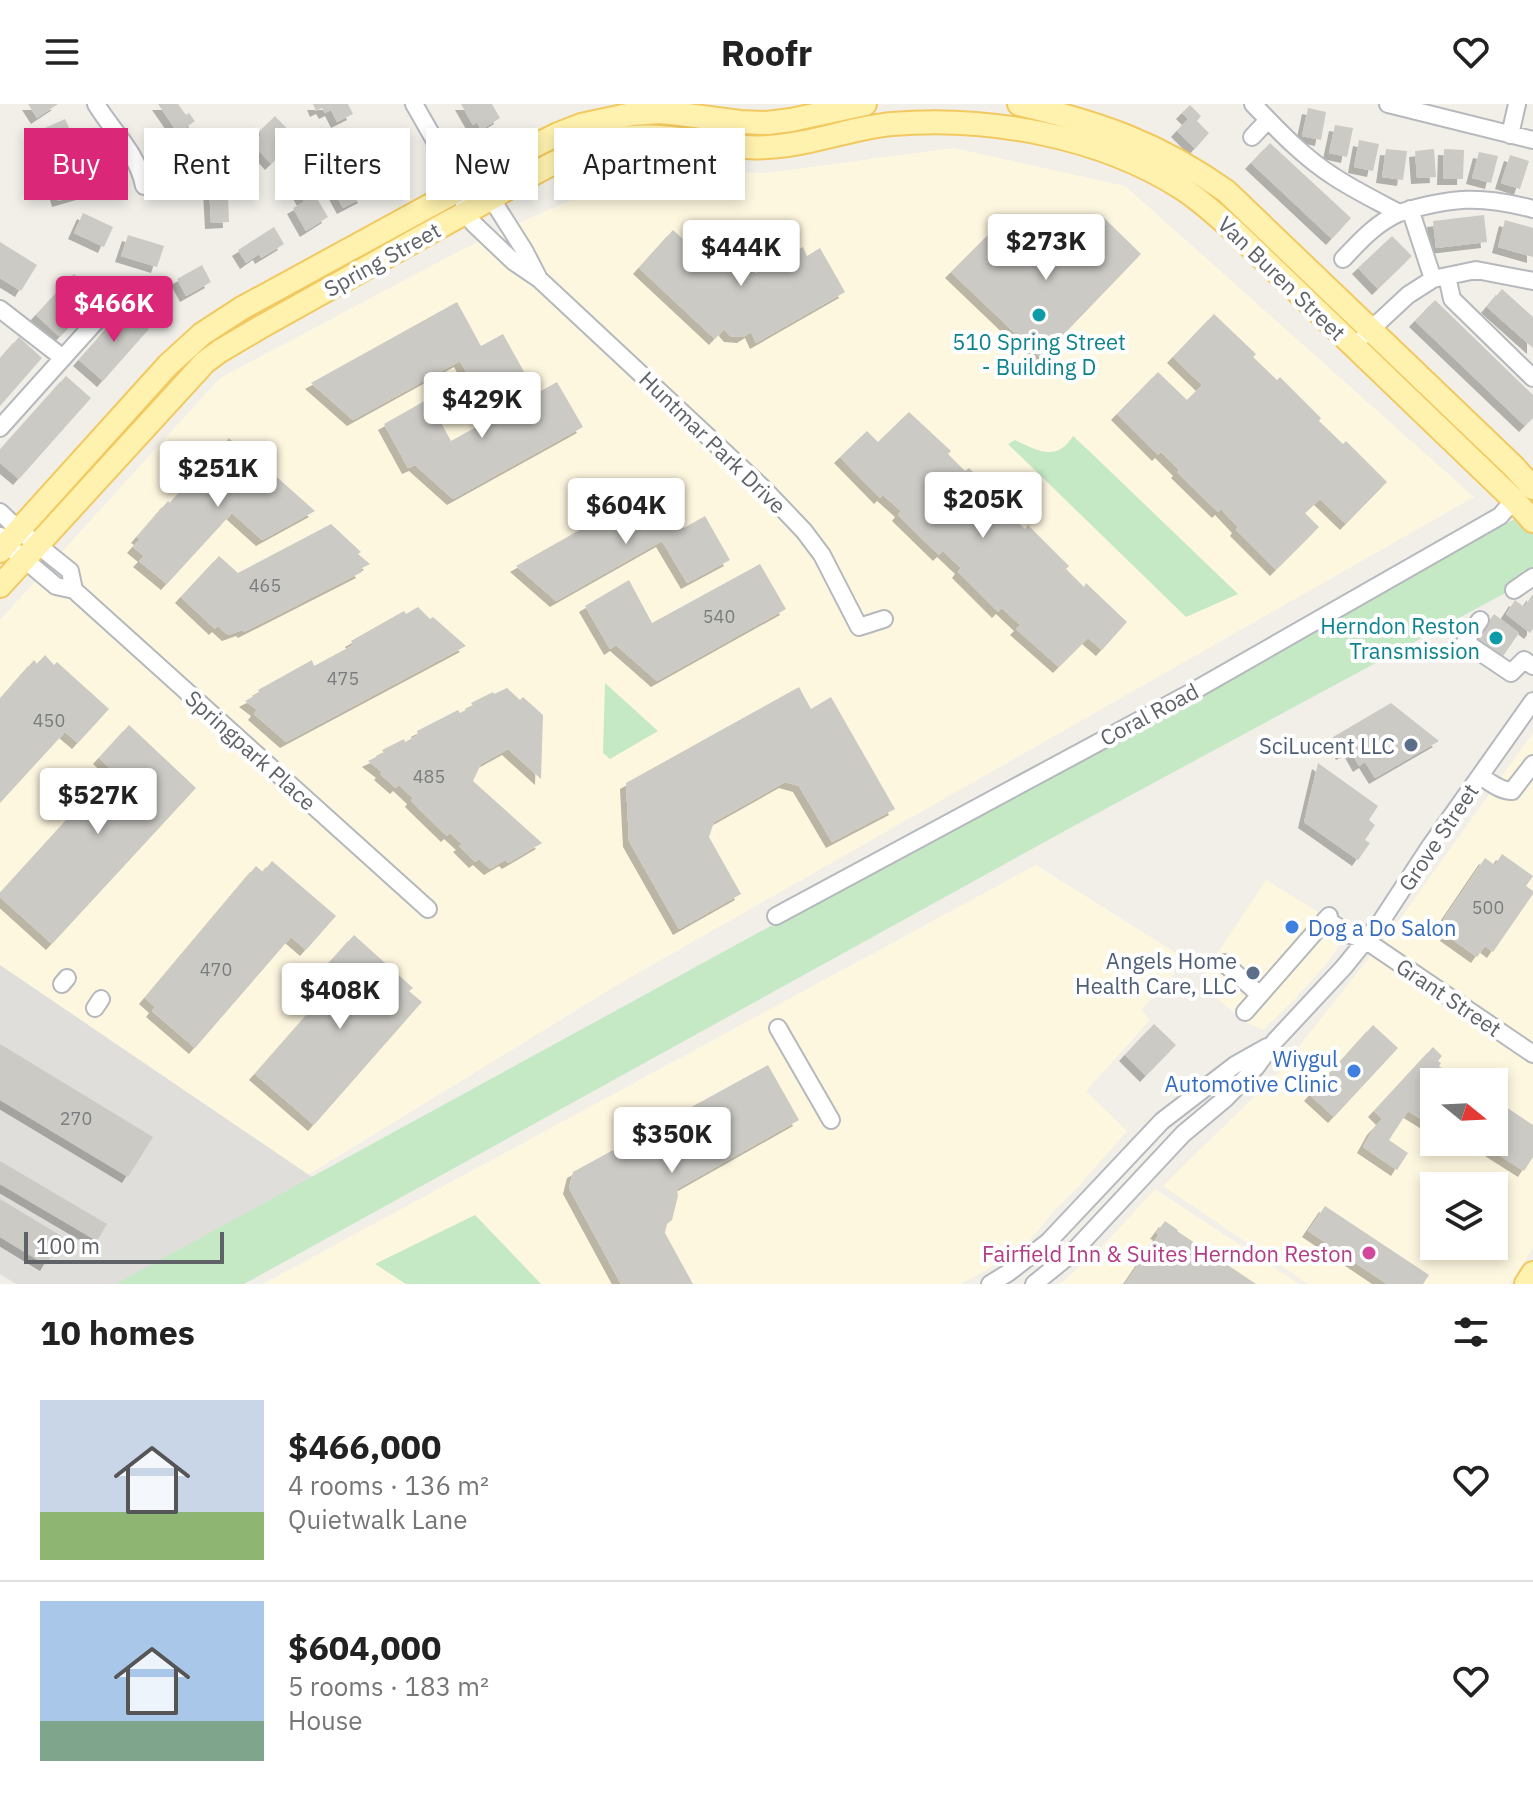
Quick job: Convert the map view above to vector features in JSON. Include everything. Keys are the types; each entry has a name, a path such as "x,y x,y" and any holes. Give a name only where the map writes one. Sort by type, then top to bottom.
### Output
{"main road":[{"name":"Spring Street","path":"538,145 558,134 608,118 660,108 740,122 767,123 865,104"},
{"path":"1002,127 1006,104"},
{"name":"Van Buren Street","path":"1019,104 1104,126 1153,147 1226,191 1514,467 1533,521"},
{"name":"Spring Street","path":"745,146 792,145 894,124 1002,127"},
{"name":"Van Buren Street","path":"1002,127 1061,138 1099,150 1183,189 1230,227 1354,347 1524,494"},
{"name":"Spring Street","path":"6,540 168,365 202,334 242,308 440,200"},
{"name":"Spring Street","path":"0,586 205,362 259,328 488,200"},
{"path":"1526,1284 1533,1273"}],"street":[{"path":"96,104 135,158 144,186"},
{"path":"414,104 428,128"},
{"path":"1253,104 1295,146 1335,178 1405,211 1452,299 1533,378"},
{"path":"1388,104 1533,140"},
{"path":"1510,135 1517,104"},
{"path":"659,128 660,108"},
{"path":"1252,137 1268,120"},
{"path":"1343,259 1372,230 1388,218 1405,211 1456,200 1484,199 1533,209"},
{"path":"463,200 465,213"},
{"name":"Huntmar Park Drive","path":"492,200 539,279"},
{"name":"Huntmar Park Drive","path":"465,213 514,262 539,279 763,488 804,531 822,555 859,627 884,619"},
{"path":"1354,347 1408,295 1440,277 1476,270 1533,281"},
{"path":"0,428 115,300"},
{"path":"3,316 22,324 63,358"},
{"name":"Coral Road","path":"776,916 1190,693 1500,516 1524,494"},
{"name":"Springpark Place","path":"0,512 6,540 32,553 56,586 74,590 428,909"},
{"path":"1514,590 1533,577"},
{"path":"1480,620 1465,642 1511,673 1524,660 1533,666"},
{"name":"Grove Street","path":"1034,1284 1071,1254 1183,1134 1256,1067 1275,1041 1344,967 1382,920 1533,701"},
{"path":"1480,776 1506,791 1512,791 1533,764"},
{"name":"Grant Street","path":"1260,995 1327,918 1350,935 1365,940 1533,1054"},
{"path":"1224,963 1260,995 1245,1012"},
{"path":"778,1028 831,1120"},
{"name":"Grove Street","path":"990,1284 1048,1242 1162,1121 1235,1065 1275,1041"}],"shaded area":[{"path":"954,148 1125,186 1474,497 624,981 303,1178 0,967 0,620 220,378 465,248 571,200 745,200 745,172 766,173"},
{"path":"1533,733 1533,1248 1509,1284 1308,1284 1163,1186 1278,1073 1403,915"},
{"path":"1036,865 1176,953 1174,974 1141,1010 1150,1020 1086,1091 1127,1131 1031,1239 985,1271 960,1284 541,1284 475,1215 376,1264 406,1284 263,1284"},
{"path":"1266,880 1349,931 1327,963 1263,1030 1245,1022 1205,988 1200,979"},
{"path":"0,965 312,1177 117,1284 16,1284 0,1274"},
{"path":"1155,1189 1299,1284 1060,1284 1101,1248"}],"green space":[{"path":"1073,436 1238,594 1186,617 1008,444 1015,440 1039,450 1054,452"},
{"path":"1533,509 1533,578 1070,828 244,1284 116,1284"},
{"path":"605,683 658,731 610,759 603,753"},
{"path":"475,1215 541,1284 406,1284 375,1264"}],"building":[{"path":"28,104 58,104 37,118"},
{"path":"158,104 178,104 195,121 185,128 175,128"},
{"path":"313,104 348,104 353,114 337,122 331,110 325,113 322,108 316,111"},
{"path":"461,104 492,104 500,118 484,128 480,128 477,122 473,125"},
{"path":"1190,105 1201,116 1197,121 1209,133 1195,149 1177,131 1188,119 1182,113"},
{"path":"1308,108 1326,112 1321,140 1302,136"},
{"path":"275,116 286,128 275,128 275,160 271,164 259,151 259,132"},
{"path":"65,119 69,128 45,128"},
{"path":"1335,125 1353,128 1347,157 1329,153"},
{"path":"1359,140 1379,144 1373,171 1354,167"},
{"path":"1270,143 1351,218 1332,239 1251,163"},
{"path":"1386,149 1407,151 1403,180 1382,177"},
{"path":"1434,149 1436,177 1417,178 1415,151"},
{"path":"1444,149 1464,150 1463,179 1443,179"},
{"path":"1479,152 1498,156 1491,183 1472,178"},
{"path":"1510,155 1529,161 1520,189 1501,183"},
{"path":"210,200 228,200 229,222 211,223"},
{"path":"318,200 328,217 306,231 293,208"},
{"path":"339,200 358,200 343,208"},
{"path":"83,213 113,227 104,247 74,233"},
{"name":"510 Spring Street - Building D","path":"1101,215 1141,254 1041,358 951,272 992,231 1026,264 1041,250 1053,263"},
{"path":"1484,215 1487,242 1436,248 1433,221"},
{"path":"1505,220 1533,228 1533,257 1498,247"},
{"path":"274,227 284,244 246,263 238,250"},
{"path":"673,230 685,241 691,234 730,270 738,264 750,266 756,273 803,247 807,256 820,248 845,292 756,343 751,332 743,337 730,336 724,329 715,339 639,268"},
{"path":"128,235 164,246 157,267 121,256"},
{"path":"1392,236 1412,256 1378,289 1358,268"},
{"path":"0,242 37,265 21,291 0,278"},
{"path":"202,265 211,282 186,296 177,279"},
{"path":"74,274 98,296 60,337 36,315"},
{"path":"1502,289 1533,317 1533,348 1487,307"},
{"path":"1435,300 1533,395 1533,418 1525,426 1415,321"},
{"path":"457,302 481,346 503,334 528,379 484,404 460,361 353,420 311,383"},
{"path":"125,308 149,329 103,381 79,360"},
{"path":"1214,314 1256,354 1253,357 1277,380 1280,377 1321,418 1319,421 1343,444 1346,441 1387,482 1346,524 1320,499 1305,513 1319,527 1276,570 1236,530 1238,527 1221,509 1218,512 1161,452 1158,455 1117,414 1158,372 1187,400 1202,385 1173,357"},
{"path":"19,337 42,358 0,406 0,359"},
{"path":"66,376 91,398 19,479 0,463 0,450"},
{"path":"557,382 583,427 453,499 415,465 408,468 384,424 428,399 451,441"},
{"path":"909,412 951,451 948,454 965,471 969,468 1008,508 1006,511 1025,529 1028,525 1069,566 1066,569 1084,587 1086,583 1127,622 1102,650 1088,638 1059,667 1016,629 1020,625 1002,608 998,612 958,572 961,568 943,551 939,555 898,515 901,511 883,495 880,498 840,457 867,431 878,442"},
{"path":"229,438 315,511 262,540 232,513 167,584 139,561 144,556 133,547 140,539 137,537 189,482 187,480 219,444 222,447"},
{"path":"659,485 684,528 705,516 730,560 687,583 662,541 556,601 516,566"},
{"path":"331,524 370,564 360,569 362,572 244,632 228,635 218,626 215,629 181,597 219,556 238,573"},
{"path":"760,564 786,609 657,681 616,645 610,649 585,606 629,580 652,623"},
{"path":"1533,594 1533,629 1530,633 1506,614 1515,600 1524,607"},
{"path":"418,607 466,646 286,742 254,714 257,710 245,701 260,693 258,690 312,660 314,666 353,645 351,641 404,611 406,614"},
{"name":"Herndon Reston Transmission","path":"1494,614 1519,633 1499,662 1473,643"},
{"path":"45,655 109,709 78,743 65,732 0,803 0,699 34,660 37,664"},
{"path":"799,687 811,709 831,697 895,809 832,842 799,786 785,782 714,822 709,837 741,894 679,929 629,841 626,783"},
{"path":"507,688 520,700 523,697 543,715 541,779 508,749 481,764 473,781 542,843 508,863 505,860 490,869 479,859 475,862 459,846 462,844 450,833 447,836 411,801 413,798 399,785 396,788 368,761 384,753 382,750 418,735 417,731 458,710 460,713 473,706 471,703 493,692"},
{"path":"1391,703 1439,741 1375,778 1365,762 1359,766 1350,750 1342,754 1333,737"},
{"path":"129,725 196,788 52,944 0,897 0,893 112,770 99,758"},
{"path":"1318,763 1378,806 1369,820 1375,825 1365,840 1370,843 1358,860 1304,822"},
{"path":"1502,854 1533,876 1526,886 1533,894 1493,952 1485,946 1477,957 1446,935 1452,926 1443,920 1485,858 1495,865"},
{"path":"272,861 336,916 306,950 291,937 195,1048 152,1011 155,1007 145,998 256,866 263,872"},
{"path":"354,935 413,988 409,991 422,1002 314,1125 255,1074 334,984 321,972"},
{"path":"1154,1024 1176,1045 1146,1076 1125,1055"},
{"name":"Wiygul Automotive Clinic","path":"1373,1025 1398,1048 1334,1117 1310,1095"},
{"path":"0,1044 153,1137 128,1177 0,1100"},
{"path":"1433,1047 1442,1056 1438,1061 1442,1068 1420,1068 1420,1118 1408,1111 1389,1140 1408,1153 1397,1170 1363,1147 1382,1119 1374,1111"},
{"path":"768,1065 799,1120 677,1189 672,1220 667,1224 665,1233 693,1284 621,1284 569,1188 573,1172"},
{"path":"1508,1108 1533,1125 1533,1157 1524,1171 1500,1156 1508,1156"},
{"path":"0,1161 107,1224 97,1241 0,1184"},
{"path":"0,1199 63,1237 46,1265 0,1237"},
{"name":"Fairfield Inn & Suites Herndon Reston","path":"1325,1206 1429,1275 1423,1284 1387,1284 1308,1231"},
{"path":"1165,1221 1177,1231 1256,1284 1125,1284"}],"place":[{"name":"510 Spring Street - Building D","path":"1039,315"},
{"name":"Herndon Reston Transmission","path":"1496,638"},
{"name":"SciLucent LLC","path":"1411,745"},
{"name":"Dog a Do Salon","path":"1292,927"},
{"name":"Angels Home Health Care, LLC","path":"1253,973"},
{"name":"Wiygul Automotive Clinic","path":"1354,1071"},
{"name":"Fairfield Inn & Suites Herndon Reston","path":"1369,1253"}]}
